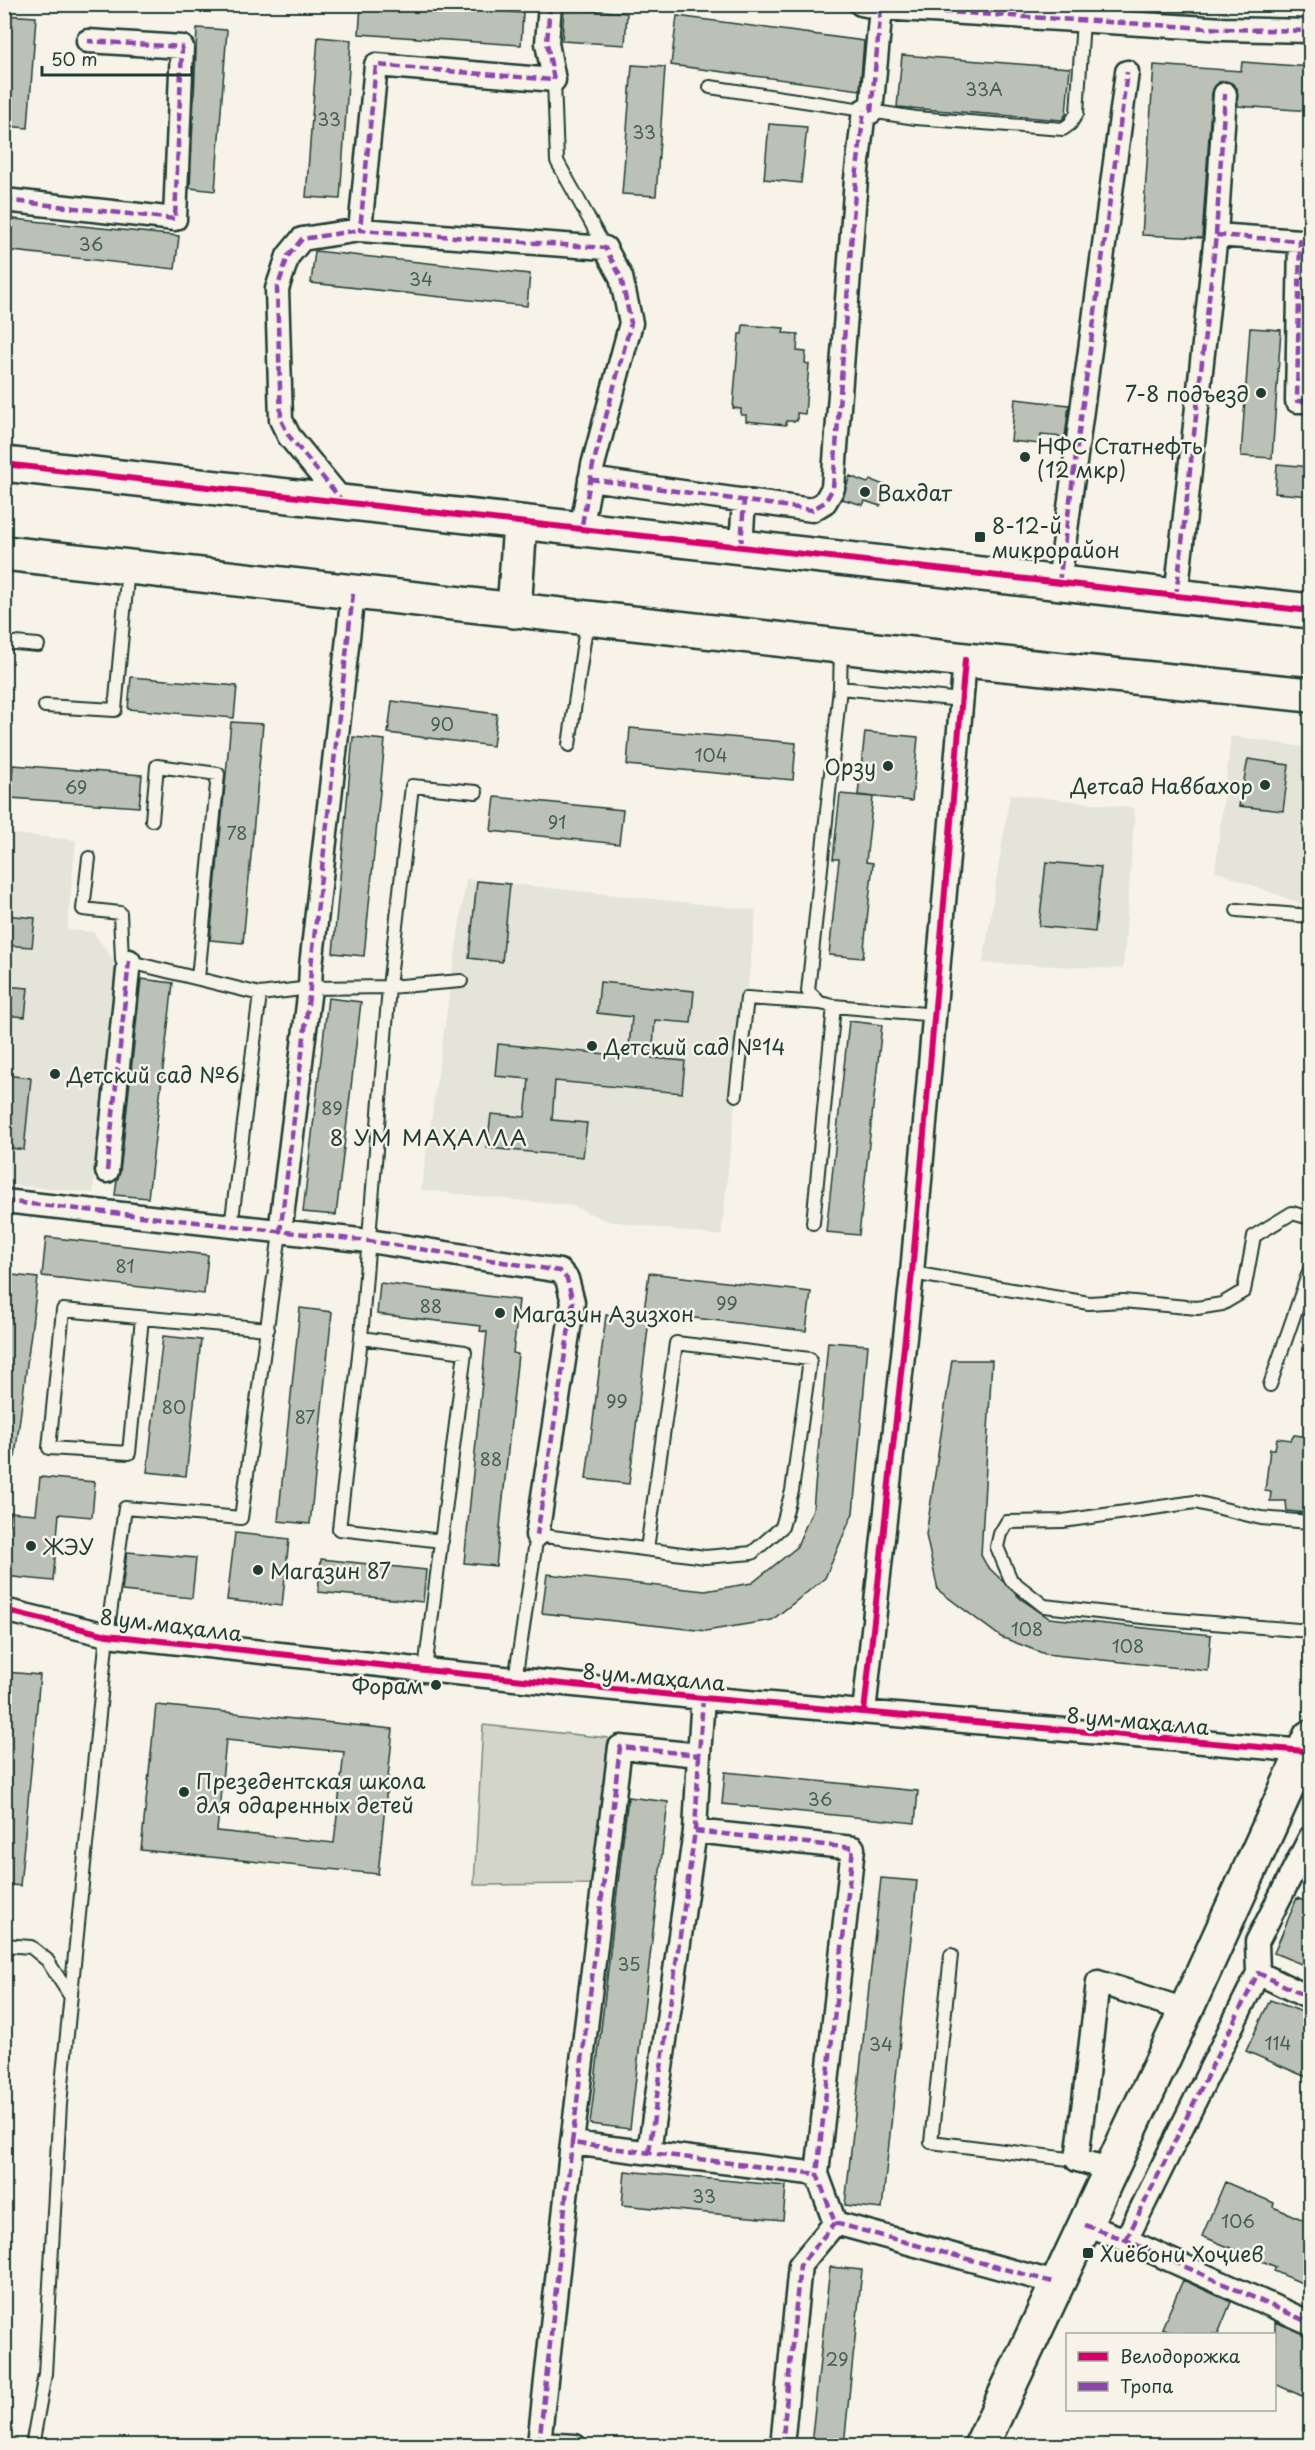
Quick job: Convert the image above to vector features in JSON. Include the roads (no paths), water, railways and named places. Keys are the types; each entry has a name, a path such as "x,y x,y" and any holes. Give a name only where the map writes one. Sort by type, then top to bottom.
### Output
{"street":[{"path":"360,230 376,65 554,80 547,43 550,4"},
{"path":"590,479 812,510 825,502 833,488 856,179 867,111 871,6 1039,11 1083,21 1223,29 1311,31"},
{"path":"4,200 175,219 182,47 88,41"},
{"path":"1059,583 1126,72"},
{"path":"1176,597 1216,235 1225,94"},
{"path":"344,503 289,436 281,420 277,289 288,256 302,239 360,230 605,248 621,277 631,322 590,479 581,530"},
{"path":"1216,235 1305,241 1297,401 1311,401"},
{"path":"4,464 1311,611"},
{"path":"741,548 744,500"},
{"path":"514,611 520,523"},
{"path":"4,553 965,660 1311,695"},
{"path":"280,1233 310,988 353,593"},
{"path":"864,1712 912,1273 965,660"},
{"path":"107,1171 129,961"},
{"path":"4,1201 103,1209 280,1233 369,1241 560,1271 567,1279 573,1302 537,1535"},
{"name":"8 ум маҳалла","path":"4,1610 107,1635 515,1680 864,1712 1307,1744"},
{"path":"650,2151 695,1831 703,1698"},
{"path":"981,2445 1186,2010 1307,1744"},
{"path":"576,2445 539,2444 572,2143 620,1748 699,1755"},
{"path":"695,1831 853,1848 817,2174 835,2223"},
{"path":"1126,2240 1258,1973 1257,1942 1311,1838"},
{"path":"1258,1973 1311,1998"},
{"path":"1110,2169 1077,2160 1098,1982 1186,2010"},
{"path":"572,2143 650,2151 817,2174"},
{"path":"835,2223 1056,2283"},
{"path":"782,2445 800,2265 835,2223"},
{"path":"1085,2225 1126,2240 1311,2323"}],"lane":[{"path":"710,87 867,111 1063,129 1077,113 1083,21"},
{"path":"554,80 557,160 605,248"},
{"path":"45,706 115,710 128,567"},
{"path":"569,745 588,619"},
{"path":"4,642 38,645"},
{"path":"820,1003 808,991 840,688 841,646"},
{"path":"840,688 962,700"},
{"path":"152,820 157,766 218,774 198,978"},
{"path":"442,1541 339,1529 361,1338 389,987 412,786 476,792"},
{"path":"89,858 83,909 120,913 122,960 260,994 310,988 389,987 460,981"},
{"path":"1237,910 1311,916"},
{"path":"231,1227 260,994"},
{"path":"736,1095 747,998 936,1015"},
{"path":"813,1223 834,1006"},
{"path":"912,1273 1089,1303 1123,1301 1197,1308 1222,1304 1244,1291 1254,1236 1292,1213 1311,1218"},
{"path":"32,2445 45,2374 60,2104 107,1635 125,1508 241,1518 280,1233"},
{"path":"1270,1385 1311,1269"},
{"path":"233,1326 63,1310 49,1448 129,1453 142,1318 233,1326 268,1329"},
{"path":"361,1338 465,1352 425,1670"},
{"path":"515,1680 537,1535 705,1557 752,1553 783,1527 792,1491 810,1359 676,1343 647,1549"},
{"path":"1311,1522 1261,1518 1195,1502 1063,1521 1007,1522 1000,1534 997,1547 1011,1580 1044,1606 1152,1618 1311,1631"},
{"path":"4,1945 31,1947 47,1960 71,1997"},
{"path":"951,1955 931,2142 1077,2160"}],"place":[{"name":"7-8 подъезд","path":"1261,393"},
{"name":"НФС Статнефть (12 мкр)","path":"1025,457"},
{"name":"Вахдат","path":"865,492"},
{"name":"8-12-й микрорайон","path":"980,537"},
{"name":"Орзу","path":"888,766"},
{"name":"Детсад Навбахор","path":"1265,785"},
{"name":"Детский сад №14","path":"592,1046"},
{"name":"Детский сад №6","path":"55,1074"},
{"name":"Магазин Азизхон","path":"500,1313"},
{"name":"ЖЭУ","path":"31,1546"},
{"name":"Магазин 87","path":"258,1570"},
{"name":"Форам","path":"436,1685"},
{"name":"Презедентская школа для одаренных детей","path":"184,1792"},
{"name":"Хиёбони Хоҷиев","path":"1088,2253"}],"district":[{"name":"8 УМ МАҲАЛЛА","path":"429,1136"}]}
